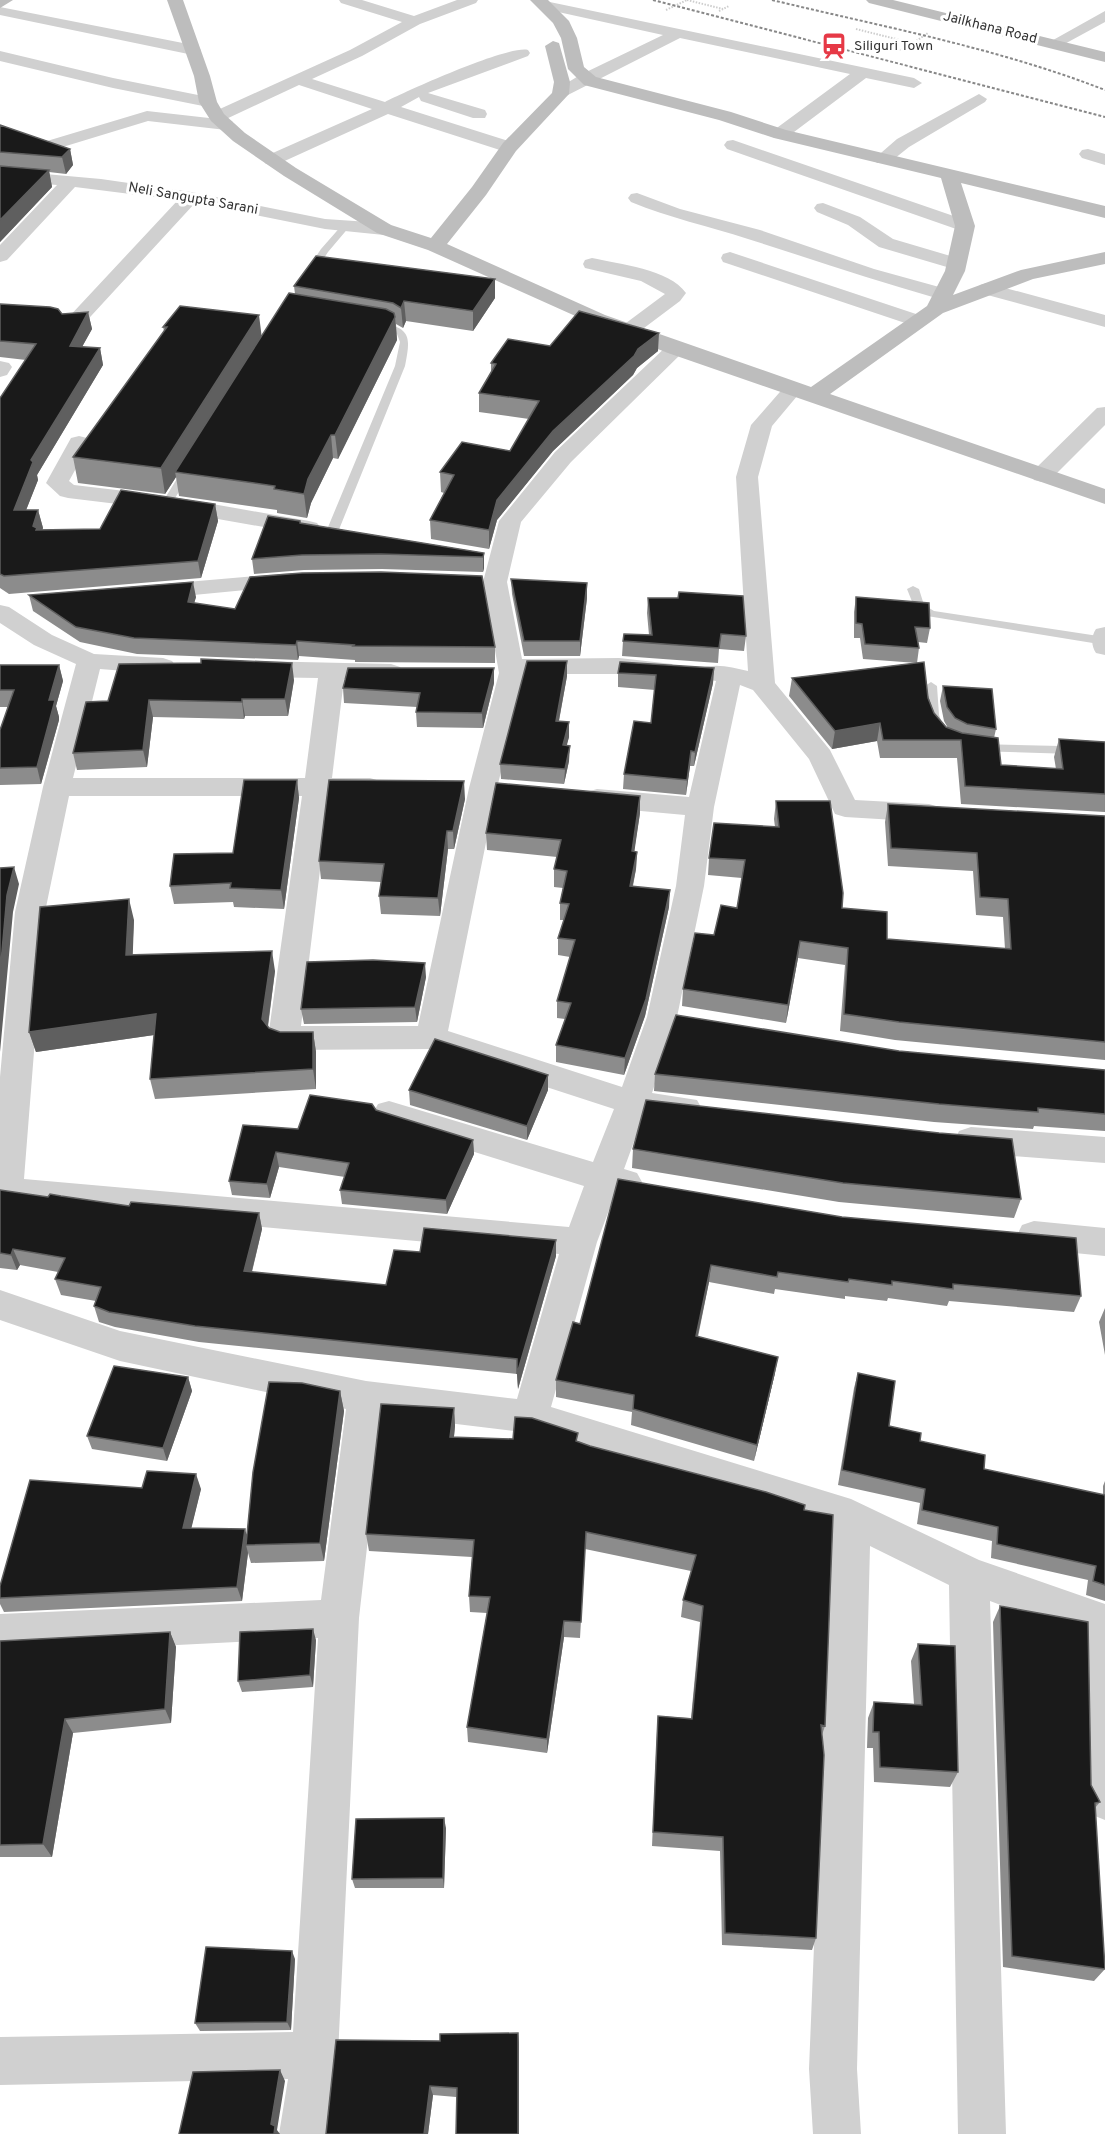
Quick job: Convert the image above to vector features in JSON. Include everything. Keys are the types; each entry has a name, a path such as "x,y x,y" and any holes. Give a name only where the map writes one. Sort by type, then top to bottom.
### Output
{"street":[{"path":"0,4 7,0"},
{"path":"175,0 217,115"},
{"path":"346,0 415,21"},
{"path":"64,156 38,146 147,116 217,115 322,69 415,21 471,0"},
{"name":"Jailkhana Road","path":"874,0 901,3 1105,57"},
{"path":"520,2 537,15 548,29 561,88"},
{"path":"542,2 914,83"},
{"path":"542,2 566,29 572,42 576,69 586,78 600,84 724,116 780,134 1105,212"},
{"path":"0,12 193,50"},
{"path":"1054,44 1105,16"},
{"path":"435,246 509,147 561,88 679,33"},
{"path":"272,160 413,94 466,72 522,53"},
{"path":"0,56 113,83 217,115 272,160 384,229 435,246 676,348 1105,497"},
{"path":"322,69 345,75"},
{"path":"780,134 862,73"},
{"path":"298,80 509,147"},
{"path":"390,87 479,114"},
{"path":"883,159 903,143 952,117 979,99"},
{"path":"733,145 965,226"},
{"path":"1088,154 1105,160"},
{"path":"83,165 97,175 100,184"},
{"name":"Neli Sangupta Sarani","path":"0,175 100,184 191,197 346,226 384,229"},
{"path":"762,684 747,477 762,425 803,392 918,321 940,301 957,264 965,226 949,175"},
{"path":"0,256 70,182"},
{"path":"73,324 191,197"},
{"path":"637,198 674,213 753,234 940,301 987,290 1028,274 1105,258"},
{"path":"823,208 854,221 886,243 957,264"},
{"path":"730,258 918,321"},
{"path":"592,264 653,280 676,293 674,297 629,330"},
{"path":"987,290 1105,321"},
{"path":"431,1037 483,789 504,671 487,570 510,520 563,457 676,348"},
{"path":"1042,475 1105,413"},
{"path":"79,443 57,483 68,491 167,503 342,534"},
{"path":"135,594 315,579"},
{"path":"8,606 44,640 89,661 189,667"},
{"path":"1105,634 1105,648"},
{"path":"89,661 57,787 30,912 3,1190 580,1242"},
{"path":"504,671 619,666 730,674 762,684 821,756 845,808 951,814"},
{"path":"225,668 411,672"},
{"path":"332,672 284,1038 431,1037 633,1103 714,1112"},
{"path":"530,1417 580,1242 633,1103 673,1019 700,807 730,674"},
{"path":"57,787 401,787"},
{"path":"574,796 700,807"},
{"path":"389,1113 605,1179 652,1186"},
{"path":"945,1138 1105,1150"},
{"path":"1001,1232 1105,1242"},
{"path":"0,1305 120,1346 366,1397 530,1417 851,1517 969,1575 1103,1623 1105,1799"},
{"path":"303,2134 315,2055 339,1618 366,1397"},
{"path":"837,2134 833,2069 851,1517"},
{"path":"969,1575 981,2134"},
{"path":"0,1634 339,1618"},
{"path":"0,2061 315,2055"}],"lane":[{"path":"305,280 324,251 346,226"},
{"path":"342,534 400,366 405,342 401,332 391,327 372,323"},
{"path":"167,503 192,462"},
{"path":"912,589 919,607 931,614 1105,641"},
{"path":"931,686 933,715 938,729 948,740"},
{"path":"962,746 994,750 1105,751"}],"path":[{"path":"658,14 687,0 723,9"},
{"path":"719,11 729,6"},
{"path":"857,30 913,43"},
{"path":"899,50 907,45 911,46 903,51"}],"building":[{"path":"0,125 70,149 62,157 0,152"},
{"path":"0,166 49,170 0,220"},
{"path":"316,256 495,279 473,311 404,301 401,308 393,303 294,286"},
{"path":"289,293 386,309 394,313 395,317 335,435 331,435 308,479 304,494 274,489 275,486 175,472"},
{"path":"0,304 50,307 58,309 62,314 88,312 70,346 100,348 31,460 33,462 14,510 38,510 33,526 37,528 36,530 100,529 121,490 215,504 198,561 4,576 0,574 0,398 36,344 0,341"},
{"path":"180,306 259,315 161,468 73,457 167,327 163,327"},
{"path":"579,311 659,333 638,349 634,356 553,431 497,500 489,530 430,520 454,475 440,472 462,442 510,451 539,401 479,393 496,364 491,363 508,339 550,346"},
{"path":"268,516 484,553 483,557 381,554 302,555 252,559"},
{"path":"381,572 482,576 495,647 353,646 297,641 296,645 134,638 76,627 29,595 193,582 188,602 235,609 250,577 302,573"},
{"path":"511,579 587,583 580,641 524,641"},
{"path":"679,592 743,596 746,636 721,634 719,648 623,641 624,634 652,635 648,598 678,598"},
{"path":"856,597 929,603 930,628 915,627 919,648 865,644 862,624 856,623"},
{"path":"201,659 292,663 285,699 242,699 242,702 149,700 143,750 73,753 86,702 108,701 119,664 201,663"},
{"path":"527,661 567,661 556,721 569,722 563,745 570,746 565,769 500,764"},
{"path":"620,662 714,668 695,752 691,751 687,780 624,774 634,721 651,723 656,675 618,673"},
{"path":"924,662 928,698 934,713 946,727 962,733 998,738 1001,765 1063,769 1059,739 1105,742 1105,794 965,786 961,740 883,740 880,723 835,731 792,678"},
{"path":"0,665 59,665 49,700 55,700 37,767 0,768 0,730 14,690 0,690"},
{"path":"348,668 494,668 482,713 416,712 420,693 343,688"},
{"path":"943,686 992,689 996,729 967,724 955,718 947,707"},
{"path":"244,780 297,780 281,890 230,888 231,883 170,886 174,854 233,853"},
{"path":"329,780 464,781 453,831 447,831 438,898 379,896 384,864 319,861"},
{"path":"496,783 640,796 632,851 637,852 630,886 670,890 646,999 625,1058 556,1045 571,1003 557,1001 575,940 558,938 569,904 560,903 567,871 554,869 561,840 486,833"},
{"path":"776,801 830,801 843,893 842,908 887,912 887,939 1011,949 1008,899 980,897 977,853 891,848 888,804 1105,816 1105,1042 899,1022 844,1014 848,948 800,941 788,1005 683,989 695,933 714,935 721,905 737,908 745,860 709,858 714,823 779,827"},
{"path":"14,867 7,895 0,974 0,868"},
{"path":"129,899 126,955 272,951 262,1019 269,1028 280,1032 313,1032 313,1069 150,1079 156,1014 29,1032 40,907"},
{"path":"373,960 425,963 415,1007 301,1009 307,962"},
{"path":"676,1015 899,1051 1105,1070 1105,1114 1038,1108 1038,1112 939,1104 655,1074"},
{"path":"435,1039 548,1075 527,1126 409,1090"},
{"path":"310,1095 372,1104 376,1110 473,1140 446,1200 340,1190 349,1163 276,1152 267,1184 229,1181 243,1125 298,1129"},
{"path":"646,1100 1012,1139 1021,1199 843,1183 633,1149"},
{"path":"618,1179 842,1217 1076,1238 1081,1296 953,1284 953,1289 892,1281 892,1285 849,1279 848,1282 778,1272 777,1277 711,1265 696,1336 778,1357 757,1445 633,1409 634,1395 556,1380 573,1322 580,1324"},
{"path":"0,1190 48,1197 50,1194 129,1206 131,1202 259,1213 244,1271 386,1285 394,1250 420,1252 424,1228 556,1240 517,1374 517,1359 195,1326 109,1312 94,1306 101,1287 55,1279 65,1258 13,1249 11,1255 0,1253"},
{"path":"114,1366 188,1377 163,1448 87,1436"},
{"path":"858,1373 895,1381 889,1426 921,1433 920,1441 985,1455 984,1469 1105,1495 1105,1585 1093,1581 1096,1566 997,1544 998,1527 922,1510 925,1489 842,1470"},
{"path":"269,1382 302,1383 340,1391 320,1543 246,1545 253,1472"},
{"path":"381,1404 454,1408 450,1437 513,1439 515,1417 532,1418 578,1433 576,1441 590,1446 766,1492 805,1505 804,1510 833,1515 825,1726 821,1725 824,1755 816,1938 725,1933 723,1837 653,1832 658,1716 692,1719 703,1606 683,1600 696,1555 586,1532 581,1622 564,1621 547,1739 467,1727 490,1597 469,1596 474,1540 366,1534"},
{"path":"147,1471 196,1474 183,1528 245,1529 237,1587 0,1598 0,1586 30,1480 142,1488"},
{"path":"1000,1606 1088,1622 1091,1785 1100,1802 1095,1803 1105,1969 1012,1956"},
{"path":"313,1629 310,1675 238,1681 240,1632"},
{"path":"170,1632 165,1709 65,1719 43,1844 0,1845 0,1641"},
{"path":"918,1644 955,1646 958,1772 880,1767 879,1732 873,1732 874,1702 922,1705"},
{"path":"444,1818 443,1878 352,1879 356,1819"},
{"path":"206,1947 292,1951 287,2022 195,2023"},
{"path":"518,2033 518,2134 456,2134 457,2088 430,2086 424,2134 326,2134 336,2040 440,2041 440,2034"},
{"path":"280,2070 271,2124 275,2126 274,2134 179,2134 193,2072"}],"railway":[{"path":"653,0 1105,117"},
{"path":"772,0 982,50 1105,90"}],"place":[{"name":"Siliguri Town","path":"834,46"}]}
